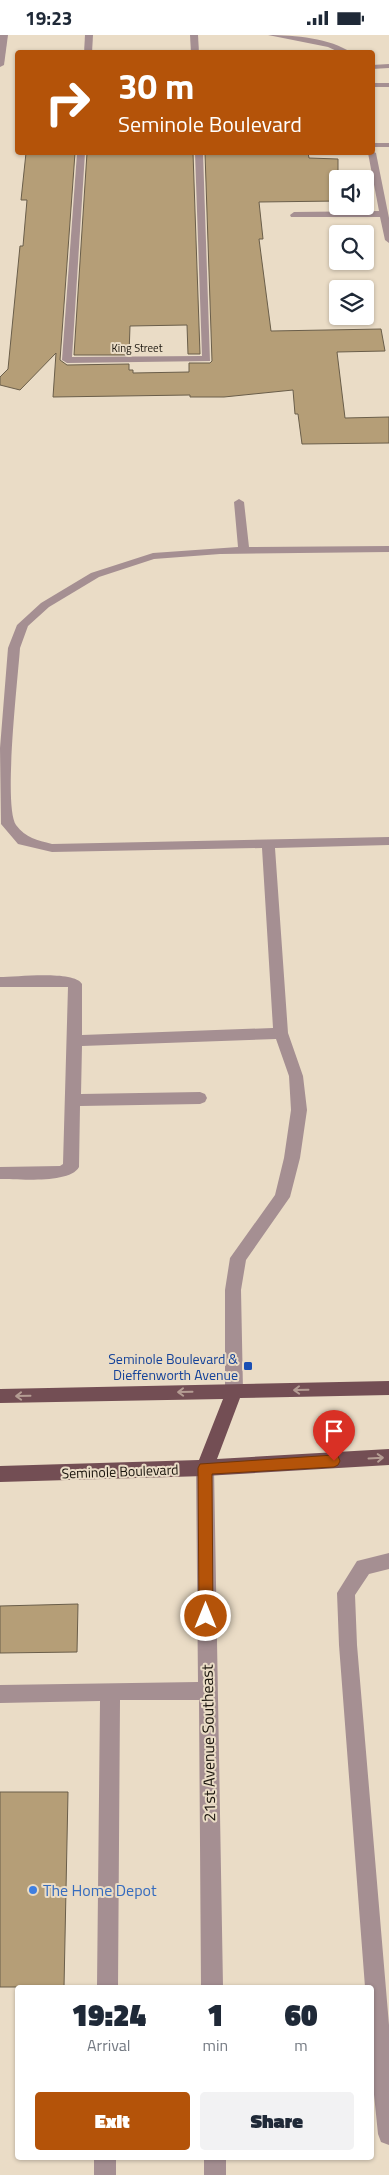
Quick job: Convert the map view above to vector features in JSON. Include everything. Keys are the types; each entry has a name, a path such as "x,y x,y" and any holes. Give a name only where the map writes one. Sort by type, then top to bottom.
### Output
{"main road":[{"path":"0,1396 389,1388"},
{"path":"205,1468 234,1391"},
{"name":"Seminole Boulevard","path":"0,1474 205,1468 389,1457"}],"street":[{"path":"0,65 4,35"},
{"path":"88,50 89,35"},
{"path":"194,35 195,50"},
{"path":"272,35 330,45 342,50"},
{"path":"375,67 389,66"},
{"path":"375,85 389,85"},
{"path":"375,145 389,145"},
{"name":"King Street","path":"82,155 67,360 207,359 199,155"},
{"path":"373,155 378,165 389,238"},
{"path":"294,215 384,214"},
{"path":"239,502 244,551"},
{"path":"389,549 244,551 153,557 95,575 45,605 23,625 14,647 3,789 8,824 23,841 52,848 389,841"},
{"path":"234,1391 233,1290 238,1258 282,1197 292,1158 299,1110 296,1076 281,1033 268,843"},
{"path":"0,982 69,981 75,984 71,1167 62,1172 0,1173"},
{"path":"75,1041 281,1033"},
{"path":"73,1100 200,1098"},
{"name":"21st Avenue Southeast","path":"205,1468 212,1985"},
{"path":"389,1561 363,1567 346,1593 348,1645 377,2013 389,2134"},
{"path":"107,1985 110,1691"},
{"path":"0,1693 207,1691"},
{"path":"105,2160 105,2175"},
{"path":"215,2160 215,2175"}],"building":[{"path":"26,155 75,155 60,360 67,365 129,364 129,370 133,370 133,373 189,372 189,363 210,363 212,361 205,155 308,155 309,158 338,159 338,170 329,170 329,201 259,202 263,239 259,239 271,331 381,329 385,351 337,352 345,418 389,417 389,443 302,444 298,414 295,414 293,390 224,397 190,397 190,395 53,397 56,353 20,390 0,385 0,377 8,369 20,246 23,246 27,200 21,200"},
{"path":"87,155 193,155 200,354 188,354 187,325 130,326 129,355 74,355"},
{"path":"78,1604 77,1652 0,1653 0,1606"},
{"name":"The Home Depot","path":"0,1792 68,1792 64,1985 15,1985 15,1987 0,1987"}],"place":[{"name":"Seminole Boulevard & Dieffenworth Avenue","path":"248,1366"},
{"name":"The Home Depot","path":"33,1890"}],"route":[{"path":"206,1616 205,1468 334,1461"}]}
